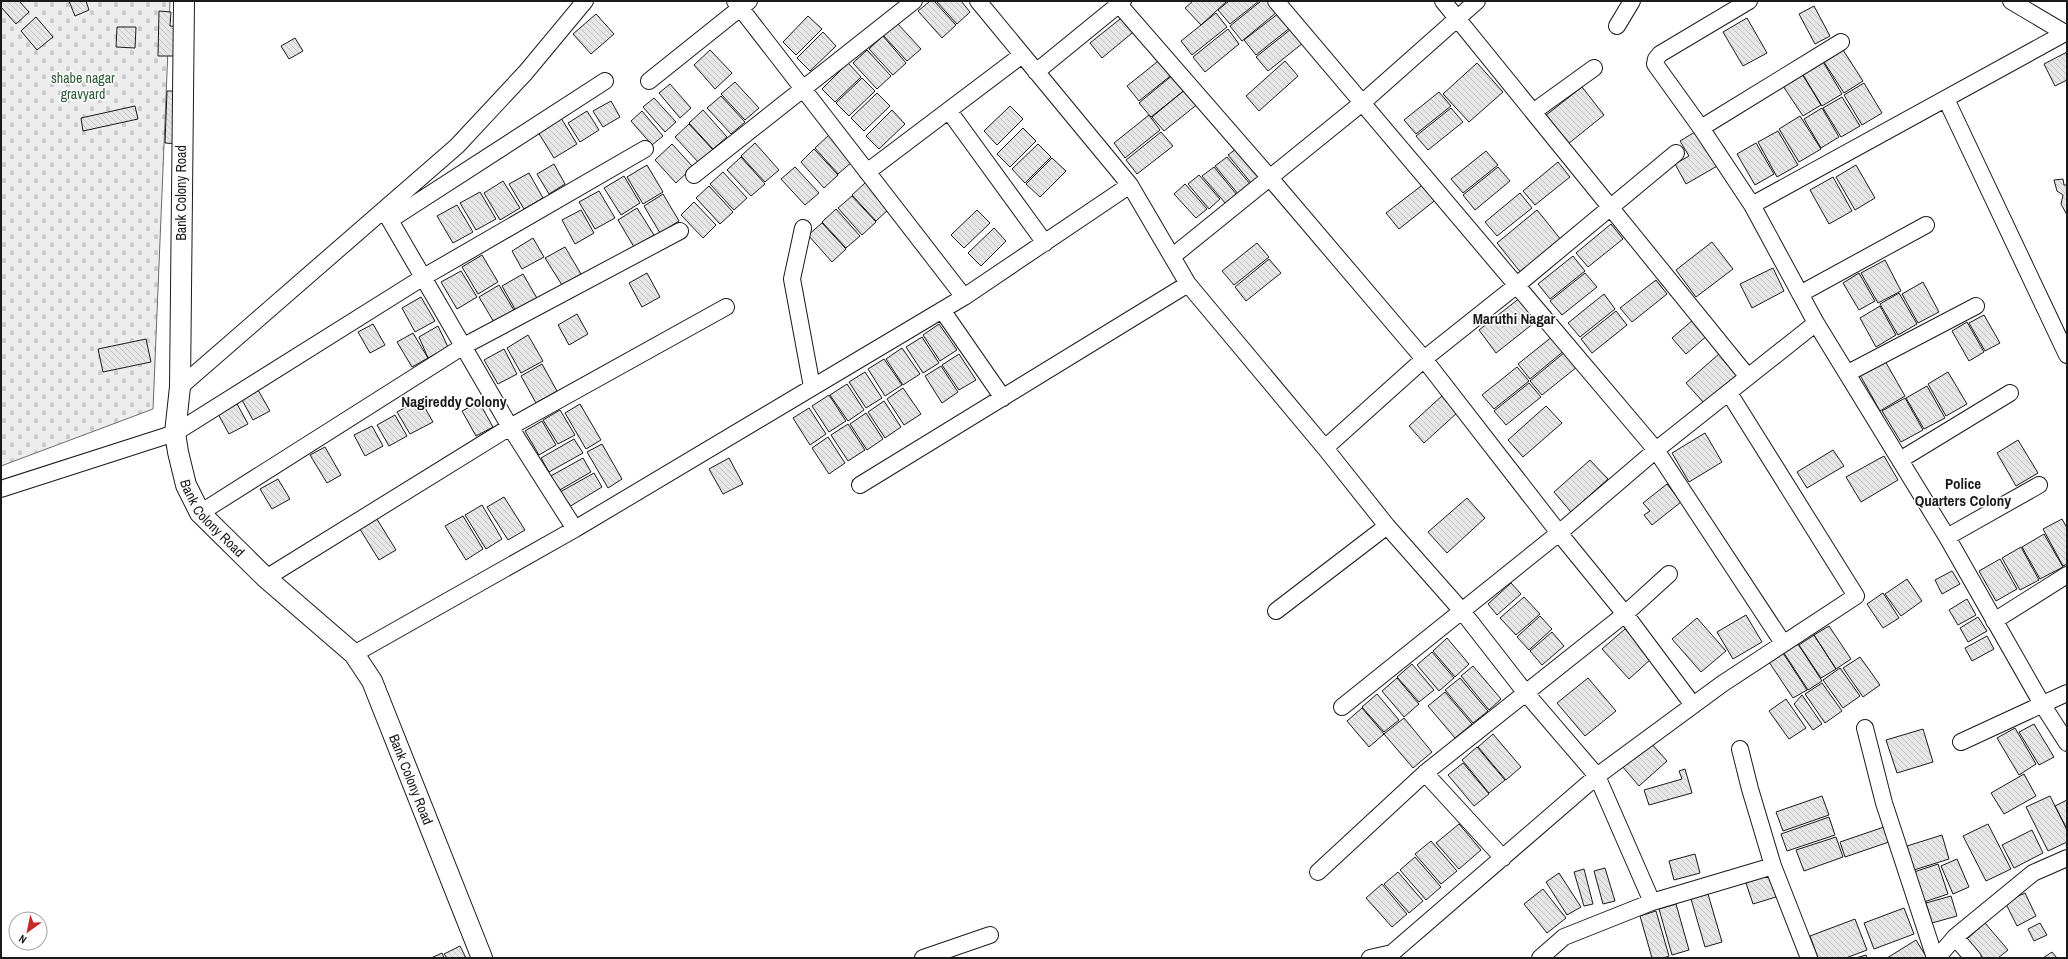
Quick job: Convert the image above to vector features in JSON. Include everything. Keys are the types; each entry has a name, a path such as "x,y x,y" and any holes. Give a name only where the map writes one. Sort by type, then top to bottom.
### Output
{"street":[{"name":"Bank Colony Road","path":"184,1 180,387 175,433 186,486 200,513 266,578 354,654 372,681 482,958"},
{"path":"180,387 387,215 456,146 526,72 585,1"},
{"path":"694,175 914,1"},
{"path":"978,1 1130,185 1173,256 1188,284 1326,448 1388,526 1462,611 1525,692 1597,776 1652,902"},
{"path":"1276,1 1656,450 1783,643"},
{"path":"1443,1 1748,377"},
{"path":"1173,256 1362,103 1477,1"},
{"path":"1617,26 1632,1"},
{"path":"1749,1 1660,54 1656,59 1656,64 1752,205 1816,323 1947,537 1994,622 2042,704 2067,743"},
{"path":"2011,1 2066,32"},
{"path":"1036,72 1119,2 1424,359 1559,533 1625,614 1693,705"},
{"path":"649,80 741,3 802,90 964,297"},
{"path":"1752,205 2066,32"},
{"path":"1701,128 1841,42"},
{"path":"867,172 1022,55"},
{"path":"1533,112 1594,68"},
{"path":"387,215 605,81"},
{"path":"1946,99 2067,355"},
{"path":"949,111 1045,243"},
{"path":"1,489 175,433 422,278 645,149"},
{"path":"1326,448 1424,359 1517,285 1676,153"},
{"path":"354,654 575,529 964,297 1130,185"},
{"path":"387,215 462,347 510,427 575,529"},
{"path":"1800,294 1926,225"},
{"path":"803,228 792,279 812,387"},
{"path":"200,513 462,347 680,231"},
{"path":"860,485 1188,284"},
{"path":"1848,373 1976,306"},
{"path":"266,578 510,427 726,307"},
{"path":"942,310 1003,398"},
{"path":"1342,707 1559,533 1656,450 1816,323"},
{"path":"1370,958 1392,952 1597,776 1693,705 1783,643 1856,596 1729,393"},
{"path":"1900,460 2010,393"},
{"path":"1947,537 2039,485"},
{"path":"1276,611 1388,526"},
{"path":"1318,872 1425,773 1625,614 1669,574"},
{"path":"1994,622 2067,575"},
{"path":"1961,742 2067,693"},
{"path":"1865,728 1884,803 1936,958 1955,937 2033,873 2067,858"},
{"path":"1740,749 1750,789 1773,866 1809,958"},
{"path":"1425,773 1503,858"},
{"path":"1540,958 1564,937 1652,902 1773,866"},
{"path":"923,958 990,935"},
{"path":"1955,937 1973,958"}],"green space":[{"name":"shabe nagar gravyard","path":"1,1 170,1 153,409 1,466"}],"building":[{"path":"1,1 19,1 29,12 16,24 1,7"},
{"path":"69,1 86,1 89,10 75,16"},
{"path":"930,1 934,1 956,25 942,38 918,11"},
{"path":"936,1 961,1 970,12 957,24"},
{"path":"1193,1 1227,1 1201,25 1185,8"},
{"path":"1229,1 1259,1 1230,24 1218,10"},
{"path":"1261,1 1268,1 1277,12 1242,41 1230,26"},
{"path":"1814,6 1830,36 1815,44 1799,14"},
{"path":"159,11 171,12 170,26 183,27 182,56 158,56"},
{"path":"1216,13 1227,27 1192,55 1181,41"},
{"path":"1279,13 1291,27 1256,55 1244,40"},
{"path":"596,14 614,34 591,54 573,34"},
{"path":"1125,15 1137,29 1102,58 1090,43"},
{"path":"808,16 822,29 796,55 783,42"},
{"path":"36,17 53,37 37,50 21,31"},
{"path":"1747,18 1767,53 1743,66 1723,32"},
{"path":"897,23 921,49 907,61 883,35"},
{"path":"117,27 136,27 135,48 116,47"},
{"path":"1228,29 1239,44 1205,72 1193,57"},
{"path":"1291,29 1303,43 1268,71 1256,57"},
{"path":"823,32 836,46 810,71 797,58"},
{"path":"883,36 906,63 893,75 869,49"},
{"path":"295,38 303,51 289,59 281,46"},
{"path":"710,50 732,73 715,89 694,65"},
{"path":"867,50 891,76 877,89 853,63"},
{"path":"1843,50 1863,81 1844,93 1824,62"},
{"path":"2067,52 2067,80 2055,86 2044,64"},
{"path":"1162,58 1174,73 1139,101 1127,86"},
{"path":"1822,60 1842,94 1822,106 1802,73"},
{"path":"1285,61 1298,76 1259,111 1246,96"},
{"path":"848,63 861,77 835,102 822,89"},
{"path":"1477,63 1503,92 1469,122 1443,94"},
{"path":"1174,74 1186,89 1151,117 1139,103"},
{"path":"1802,74 1821,105 1803,116 1783,86"},
{"path":"862,78 875,91 849,116 836,103"},
{"path":"735,82 759,108 745,120 721,94"},
{"path":"1864,83 1882,113 1862,125 1844,95"},
{"path":"670,84 691,108 680,118 659,93"},
{"path":"1582,87 1604,115 1568,144 1545,116"},
{"path":"1187,88 1199,103 1164,131 1152,117"},
{"path":"167,91 181,91 180,144 165,143"},
{"path":"1439,92 1451,106 1416,134 1404,120"},
{"path":"877,93 890,106 864,131 851,118"},
{"path":"721,96 745,122 731,134 707,108"},
{"path":"1842,97 1860,126 1841,137 1823,108"},
{"path":"654,98 676,122 665,132 643,107"},
{"path":"611,101 620,117 603,127 593,111"},
{"path":"135,106 138,119 83,131 81,118"},
{"path":"1010,106 1023,119 997,145 984,131"},
{"path":"1451,108 1463,122 1428,150 1416,136"},
{"path":"1822,108 1839,137 1821,148 1804,119"},
{"path":"703,110 727,137 713,149 689,123"},
{"path":"892,110 905,124 879,149 866,136"},
{"path":"587,111 599,130 580,142 568,123"},
{"path":"642,111 663,136 652,145 631,121"},
{"path":"1149,115 1160,130 1125,158 1114,143"},
{"path":"1800,116 1821,149 1799,162 1779,129"},
{"path":"561,118 577,144 554,158 538,132"},
{"path":"689,124 713,150 699,163 675,137"},
{"path":"1023,128 1036,141 1010,167 997,154"},
{"path":"1698,130 1719,165 1686,184 1675,164 1689,156 1680,141"},
{"path":"1778,131 1798,165 1777,177 1758,142"},
{"path":"1161,132 1173,146 1137,174 1126,160"},
{"path":"829,135 852,162 838,174 815,148"},
{"path":"755,143 779,170 765,182 741,156"},
{"path":"1756,143 1774,174 1755,185 1737,154"},
{"path":"672,144 693,167 676,183 655,160"},
{"path":"1038,144 1051,157 1025,183 1012,169"},
{"path":"1241,145 1265,174 1252,184 1228,155"},
{"path":"814,149 838,175 824,188 801,162"},
{"path":"1486,151 1498,165 1463,193 1451,179"},
{"path":"741,157 765,184 751,196 727,170"},
{"path":"1227,157 1251,185 1239,195 1215,166"},
{"path":"1052,158 1066,171 1040,197 1026,184"},
{"path":"1558,162 1570,177 1535,205 1523,191"},
{"path":"554,164 565,184 549,194 537,174"},
{"path":"647,165 663,192 643,204 627,177"},
{"path":"1856,165 1875,198 1855,210 1836,177"},
{"path":"795,167 819,193 805,205 781,179"},
{"path":"1214,167 1237,195 1226,204 1202,176"},
{"path":"1498,167 1510,181 1475,210 1463,195"},
{"path":"723,172 747,198 734,210 710,184"},
{"path":"529,173 543,198 524,209 509,184"},
{"path":"1199,175 1220,199 1209,209 1188,184"},
{"path":"624,176 640,203 621,215 604,188"},
{"path":"1833,177 1852,211 1829,224 1810,190"},
{"path":"2063,179 2064,185 2067,185 2067,215 2061,204 2063,195 2057,191 2054,180"},
{"path":"503,181 520,208 500,220 484,193"},
{"path":"866,182 890,208 876,221 852,195"},
{"path":"1425,183 1438,198 1399,229 1386,213"},
{"path":"1185,184 1207,209 1196,218 1174,194"},
{"path":"709,186 733,212 720,224 696,198"},
{"path":"599,191 615,218 595,229 579,202"},
{"path":"480,192 496,219 476,230 460,203"},
{"path":"1520,193 1532,208 1497,236 1485,222"},
{"path":"663,194 679,221 660,233 644,206"},
{"path":"852,196 876,222 862,235 838,208"},
{"path":"694,202 716,225 703,238 681,215"},
{"path":"457,205 473,232 453,243 437,216"},
{"path":"637,208 654,235 634,247 618,220"},
{"path":"836,209 860,236 846,248 822,222"},
{"path":"581,210 594,233 575,244 562,220"},
{"path":"977,210 990,223 964,248 951,235"},
{"path":"1537,210 1562,241 1522,274 1497,243"},
{"path":"822,223 846,249 832,262 808,235"},
{"path":"1611,224 1623,239 1588,267 1576,253"},
{"path":"994,228 1006,241 981,266 968,253"},
{"path":"533,238 544,257 522,269 512,251"},
{"path":"1712,242 1733,269 1696,297 1676,270"},
{"path":"1257,243 1269,257 1234,285 1222,271"},
{"path":"565,247 581,274 562,285 545,258"},
{"path":"482,255 498,282 478,294 462,267"},
{"path":"1573,256 1585,271 1550,299 1538,284"},
{"path":"1269,259 1281,273 1246,301 1235,287"},
{"path":"1885,260 1901,291 1878,303 1861,273"},
{"path":"1773,268 1784,291 1752,308 1740,284"},
{"path":"461,271 477,297 457,309 441,282"},
{"path":"647,273 660,297 642,307 629,283"},
{"path":"1585,273 1597,287 1562,315 1550,301"},
{"path":"1859,273 1875,301 1859,310 1843,283"},
{"path":"523,274 538,300 516,311 502,286"},
{"path":"1656,280 1667,294 1632,322 1620,308"},
{"path":"1923,282 1939,312 1918,323 1902,294"},
{"path":"499,285 515,312 495,324 479,297"},
{"path":"1899,293 1917,324 1898,335 1880,304"},
{"path":"1604,294 1615,309 1580,337 1568,323"},
{"path":"421,297 435,321 415,332 402,308"},
{"path":"1521,297 1539,319 1496,353 1479,330"},
{"path":"1880,306 1896,335 1876,347 1860,318"},
{"path":"1616,311 1627,325 1592,353 1581,339"},
{"path":"577,314 588,334 569,345 558,325"},
{"path":"1984,315 2000,343 1985,351 1969,323"},
{"path":"1694,319 1708,335 1686,354 1672,338"},
{"path":"1967,322 1984,352 1969,361 1952,331"},
{"path":"373,324 385,345 370,353 358,332"},
{"path":"939,324 957,350 940,361 923,335"},
{"path":"438,326 448,347 428,358 419,337"},
{"path":"413,333 428,358 412,367 397,342"},
{"path":"528,335 543,361 521,373 507,348"},
{"path":"1553,336 1565,350 1530,379 1518,364"},
{"path":"922,337 939,363 923,373 906,347"},
{"path":"146,339 151,362 103,372 98,349"},
{"path":"902,348 920,374 903,385 886,359"},
{"path":"504,349 517,374 498,384 484,360"},
{"path":"1565,352 1577,367 1542,395 1530,381"},
{"path":"1720,353 1738,374 1704,403 1686,383"},
{"path":"959,354 976,380 959,390 942,365"},
{"path":"884,359 902,385 885,396 868,369"},
{"path":"1885,361 1905,396 1880,411 1860,375"},
{"path":"542,364 557,391 536,403 521,376"},
{"path":"941,366 958,392 942,403 925,376"},
{"path":"1517,367 1529,381 1494,409 1482,395"},
{"path":"865,372 882,398 866,408 849,382"},
{"path":"1948,372 1967,404 1946,416 1928,384"},
{"path":"1529,383 1541,397 1506,425 1494,411"},
{"path":"847,384 864,410 848,421 830,395"},
{"path":"1927,386 1945,418 1924,429 1906,398"},
{"path":"903,388 921,414 904,425 887,399"},
{"path":"258,390 270,411 253,420 242,400"},
{"path":"829,395 846,421 829,432 812,406"},
{"path":"1443,395 1458,412 1424,443 1409,426"},
{"path":"1905,398 1923,430 1901,442 1882,411"},
{"path":"420,399 433,422 410,434 397,412"},
{"path":"884,401 901,427 885,438 868,412"},
{"path":"236,402 248,424 229,434 217,412"},
{"path":"479,402 493,427 476,436 462,411"},
{"path":"580,404 601,440 586,449 565,413"},
{"path":"1546,406 1562,423 1523,457 1508,440"},
{"path":"809,408 826,434 810,445 793,418"},
{"path":"560,410 575,435 558,444 543,420"},
{"path":"866,413 883,439 867,450 850,424"},
{"path":"395,415 407,436 389,446 377,425"},
{"path":"542,421 556,445 539,455 525,431"},
{"path":"848,424 865,450 848,461 831,435"},
{"path":"372,426 383,446 365,456 354,435"},
{"path":"1705,433 1722,462 1689,482 1672,453"},
{"path":"828,437 845,463 829,474 812,448"},
{"path":"574,439 583,453 549,472 541,458"},
{"path":"2018,440 2038,473 2016,486 1997,453"},
{"path":"602,444 622,479 608,488 587,452"},
{"path":"325,447 341,475 327,483 310,455"},
{"path":"1833,450 1844,466 1807,488 1797,472"},
{"path":"1884,456 1898,480 1861,502 1846,477"},
{"path":"583,458 591,472 558,491 549,477"},
{"path":"729,458 743,484 723,494 709,469"},
{"path":"1590,460 1608,479 1571,512 1554,492"},
{"path":"594,473 602,487 569,507 560,492"},
{"path":"278,479 290,499 272,509 260,489"},
{"path":"1667,484 1681,502 1652,525 1644,515 1650,511 1643,503"},
{"path":"504,497 525,530 508,540 487,507"},
{"path":"1467,498 1485,518 1447,553 1428,532"},
{"path":"482,505 502,539 486,549 465,515"},
{"path":"375,516 396,550 379,560 358,526"},
{"path":"463,516 483,549 466,560 445,526"},
{"path":"2062,519 2067,528 2067,564 2063,566 2043,529"},
{"path":"2044,534 2063,567 2040,579 2022,547"},
{"path":"2021,547 2039,580 2020,590 2002,558"},
{"path":"2000,559 2017,589 1996,601 1979,571"},
{"path":"1952,571 1960,584 1942,594 1935,580"},
{"path":"1907,579 1922,601 1901,616 1885,594"},
{"path":"1511,583 1521,594 1497,615 1488,604"},
{"path":"1883,593 1899,618 1883,628 1867,604"},
{"path":"1524,597 1540,614 1516,635 1500,618"},
{"path":"1967,599 1976,615 1958,625 1949,610"},
{"path":"1746,615 1762,642 1733,659 1717,632"},
{"path":"1540,616 1552,629 1529,650 1517,637"},
{"path":"1978,617 1987,631 1968,642 1960,628"},
{"path":"1697,618 1726,651 1701,672 1672,639"},
{"path":"1829,626 1851,659 1836,669 1814,635"},
{"path":"1625,629 1652,658 1629,679 1602,649"},
{"path":"1552,632 1564,646 1542,665 1530,651"},
{"path":"1814,635 1836,669 1821,678 1799,645"},
{"path":"1987,636 1994,649 1972,661 1965,648"},
{"path":"1447,638 1469,664 1455,677 1433,651"},
{"path":"1798,644 1822,681 1808,690 1784,653"},
{"path":"1432,652 1454,678 1439,691 1417,665"},
{"path":"1783,653 1807,690 1793,698 1769,662"},
{"path":"1860,657 1880,685 1863,697 1843,668"},
{"path":"1412,664 1434,690 1419,702 1397,677"},
{"path":"1473,666 1501,699 1489,710 1461,676"},
{"path":"1840,668 1860,696 1843,708 1823,680"},
{"path":"1397,678 1419,704 1404,717 1382,691"},
{"path":"1460,678 1488,711 1473,723 1445,690"},
{"path":"1588,678 1616,711 1585,736 1557,703"},
{"path":"1822,683 1842,711 1825,723 1805,694"},
{"path":"1445,692 1472,724 1455,738 1428,706"},
{"path":"1377,694 1399,720 1384,732 1362,707"},
{"path":"1802,695 1822,724 1813,730 1794,704"},
{"path":"1786,699 1806,728 1789,739 1769,711"},
{"path":"1362,708 1384,734 1369,747 1347,721"},
{"path":"1404,718 1432,752 1413,768 1384,734"},
{"path":"2034,724 2054,757 2039,765 2019,732"},
{"path":"2015,728 2036,764 2019,775 1997,738"},
{"path":"1923,729 1933,762 1897,773 1886,740"},
{"path":"1493,734 1521,767 1506,780 1478,747"},
{"path":"1650,742 1667,761 1639,786 1622,766"},
{"path":"1477,747 1505,780 1489,793 1462,760"},
{"path":"1463,763 1489,794 1474,806 1448,775"},
{"path":"1685,769 1692,793 1649,805 1644,790 1682,779 1679,771"},
{"path":"2024,774 2036,796 2004,814 1991,793"},
{"path":"1822,796 1829,815 1783,831 1776,812"},
{"path":"2050,796 2067,830 2067,842 2048,851 2026,807"},
{"path":"2067,800 2067,829 2055,806"},
{"path":"1829,817 1835,835 1787,851 1781,834"},
{"path":"1459,824 1481,850 1459,869 1436,843"},
{"path":"1988,824 2011,869 1986,881 1963,836"},
{"path":"1884,827 1889,842 1845,857 1840,842"},
{"path":"2032,830 2043,853 2014,868 2002,845"},
{"path":"1942,835 1949,859 1914,870 1907,846"},
{"path":"1836,837 1843,857 1804,871 1796,850"},
{"path":"1431,841 1457,871 1441,884 1415,854"},
{"path":"1695,854 1700,873 1674,880 1669,861"},
{"path":"1415,857 1441,887 1426,900 1400,870"},
{"path":"1957,859 1969,887 1953,894 1941,866"},
{"path":"1938,864 1948,894 1921,903 1911,873"},
{"path":"1605,868 1615,901 1603,904 1594,871"},
{"path":"1584,869 1593,904 1584,906 1574,872"},
{"path":"1398,872 1423,901 1409,913 1384,884"},
{"path":"1559,873 1581,907 1567,915 1546,882"},
{"path":"1769,875 1776,897 1753,904 1746,883"},
{"path":"1382,884 1407,914 1392,927 1366,898"},
{"path":"1543,889 1566,918 1547,933 1524,904"},
{"path":"2025,893 2036,916 2017,926 2005,902"},
{"path":"1708,894 1722,942 1705,947 1691,899"},
{"path":"1951,896 1957,916 1932,923 1926,903"},
{"path":"1676,904 1689,950 1672,955 1659,909"},
{"path":"1904,908 1914,934 1874,949 1864,923"},
{"path":"1656,911 1669,956 1664,958 1652,958 1640,916"},
{"path":"1855,919 1867,950 1846,958 1818,958 1810,936"},
{"path":"1985,923 2008,950 1998,958 1983,958 1967,939"},
{"path":"2040,923 2047,935 2034,941 2028,929"},
{"path":"1916,940 1927,958 1887,958"},
{"path":"460,946 466,958 447,958 444,954"},
{"path":"2052,952 2057,958 2043,958"},
{"path":"442,953 444,958 431,958"},
{"path":"1866,955 1867,958 1856,958"}],"district":[{"name":"Maruthi Nagar","path":"1514,318"},
{"name":"Nagireddy Colony","path":"454,401"},
{"name":"Police Quarters Colony","path":"1963,492"}]}
